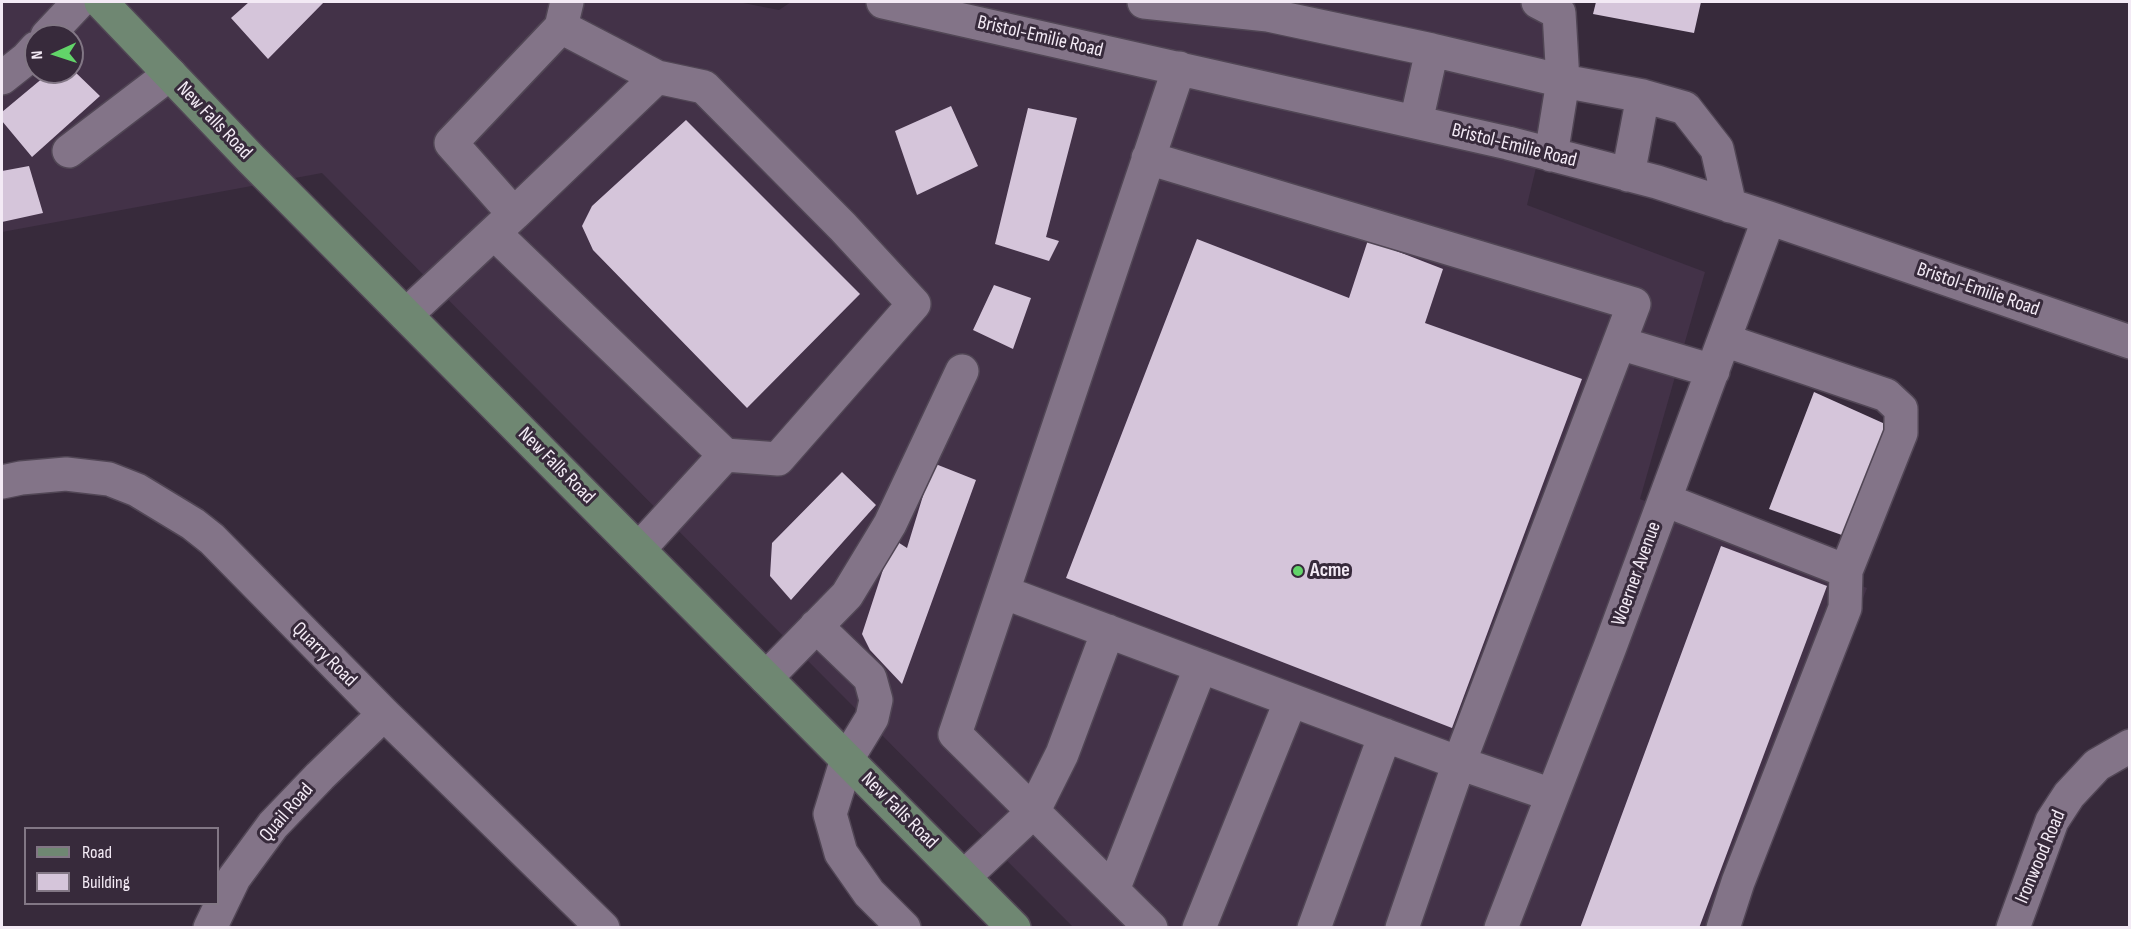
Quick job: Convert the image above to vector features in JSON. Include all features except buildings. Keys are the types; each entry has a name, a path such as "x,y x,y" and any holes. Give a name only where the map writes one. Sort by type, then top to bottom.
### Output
{"main road":[{"name":"New Falls Road","path":"101,2 251,159 1014,927"}],"street":[{"path":"58,24 79,2"},
{"name":"Bristol-Emilie Road","path":"883,2 1508,143 1628,175 1769,218 2130,342"},
{"path":"1144,2 1268,15 1563,81 1643,96 1685,108 1717,149 1730,206"},
{"path":"1551,155 1563,81 1553,5"},
{"path":"564,14 657,77 704,87 843,227 914,304 778,459 724,455 504,224 451,143 564,14"},
{"path":"1416,122 1432,50"},
{"path":"2,78 24,61"},
{"path":"1150,927 955,734 1179,68"},
{"path":"69,151 170,74"},
{"path":"406,315 657,77"},
{"path":"1628,175 1643,96"},
{"path":"1148,158 1634,304 1459,763 1402,927"},
{"name":"Woerner Avenue","path":"1501,927 1665,500 1769,218"},
{"path":"1723,927 1845,608 1846,572 1901,433 1901,409 1886,395 1724,340"},
{"path":"1619,343 1713,371"},
{"path":"766,678 847,595 890,524 962,371"},
{"path":"639,549 724,455"},
{"name":"Quarry Road","path":"2,482 66,474 110,479 137,490 184,518 212,539 384,714 603,927"},
{"path":"1665,500 1846,572"},
{"path":"1003,592 1459,763 1552,795"},
{"path":"816,626 870,678 876,700 872,718 847,759 830,814 841,853 868,893 904,927"},
{"path":"964,877 1033,812 1062,754 1108,631"},
{"path":"1113,890 1201,666"},
{"path":"1199,927 1291,700"},
{"name":"Quail Road","path":"210,927 234,878 273,825 384,714"},
{"path":"1314,927 1385,735"},
{"name":"Ironwood Road","path":"2013,927 2052,821 2069,795 2097,765 2130,746"}],"shaded area":[{"path":"2,2 738,2 779,10 791,2 1576,2 1527,205 1705,272 1640,499 1867,588 1738,927 1073,927 322,173 2,232"}],"place":[{"name":"Acme","path":"1298,571"}]}
